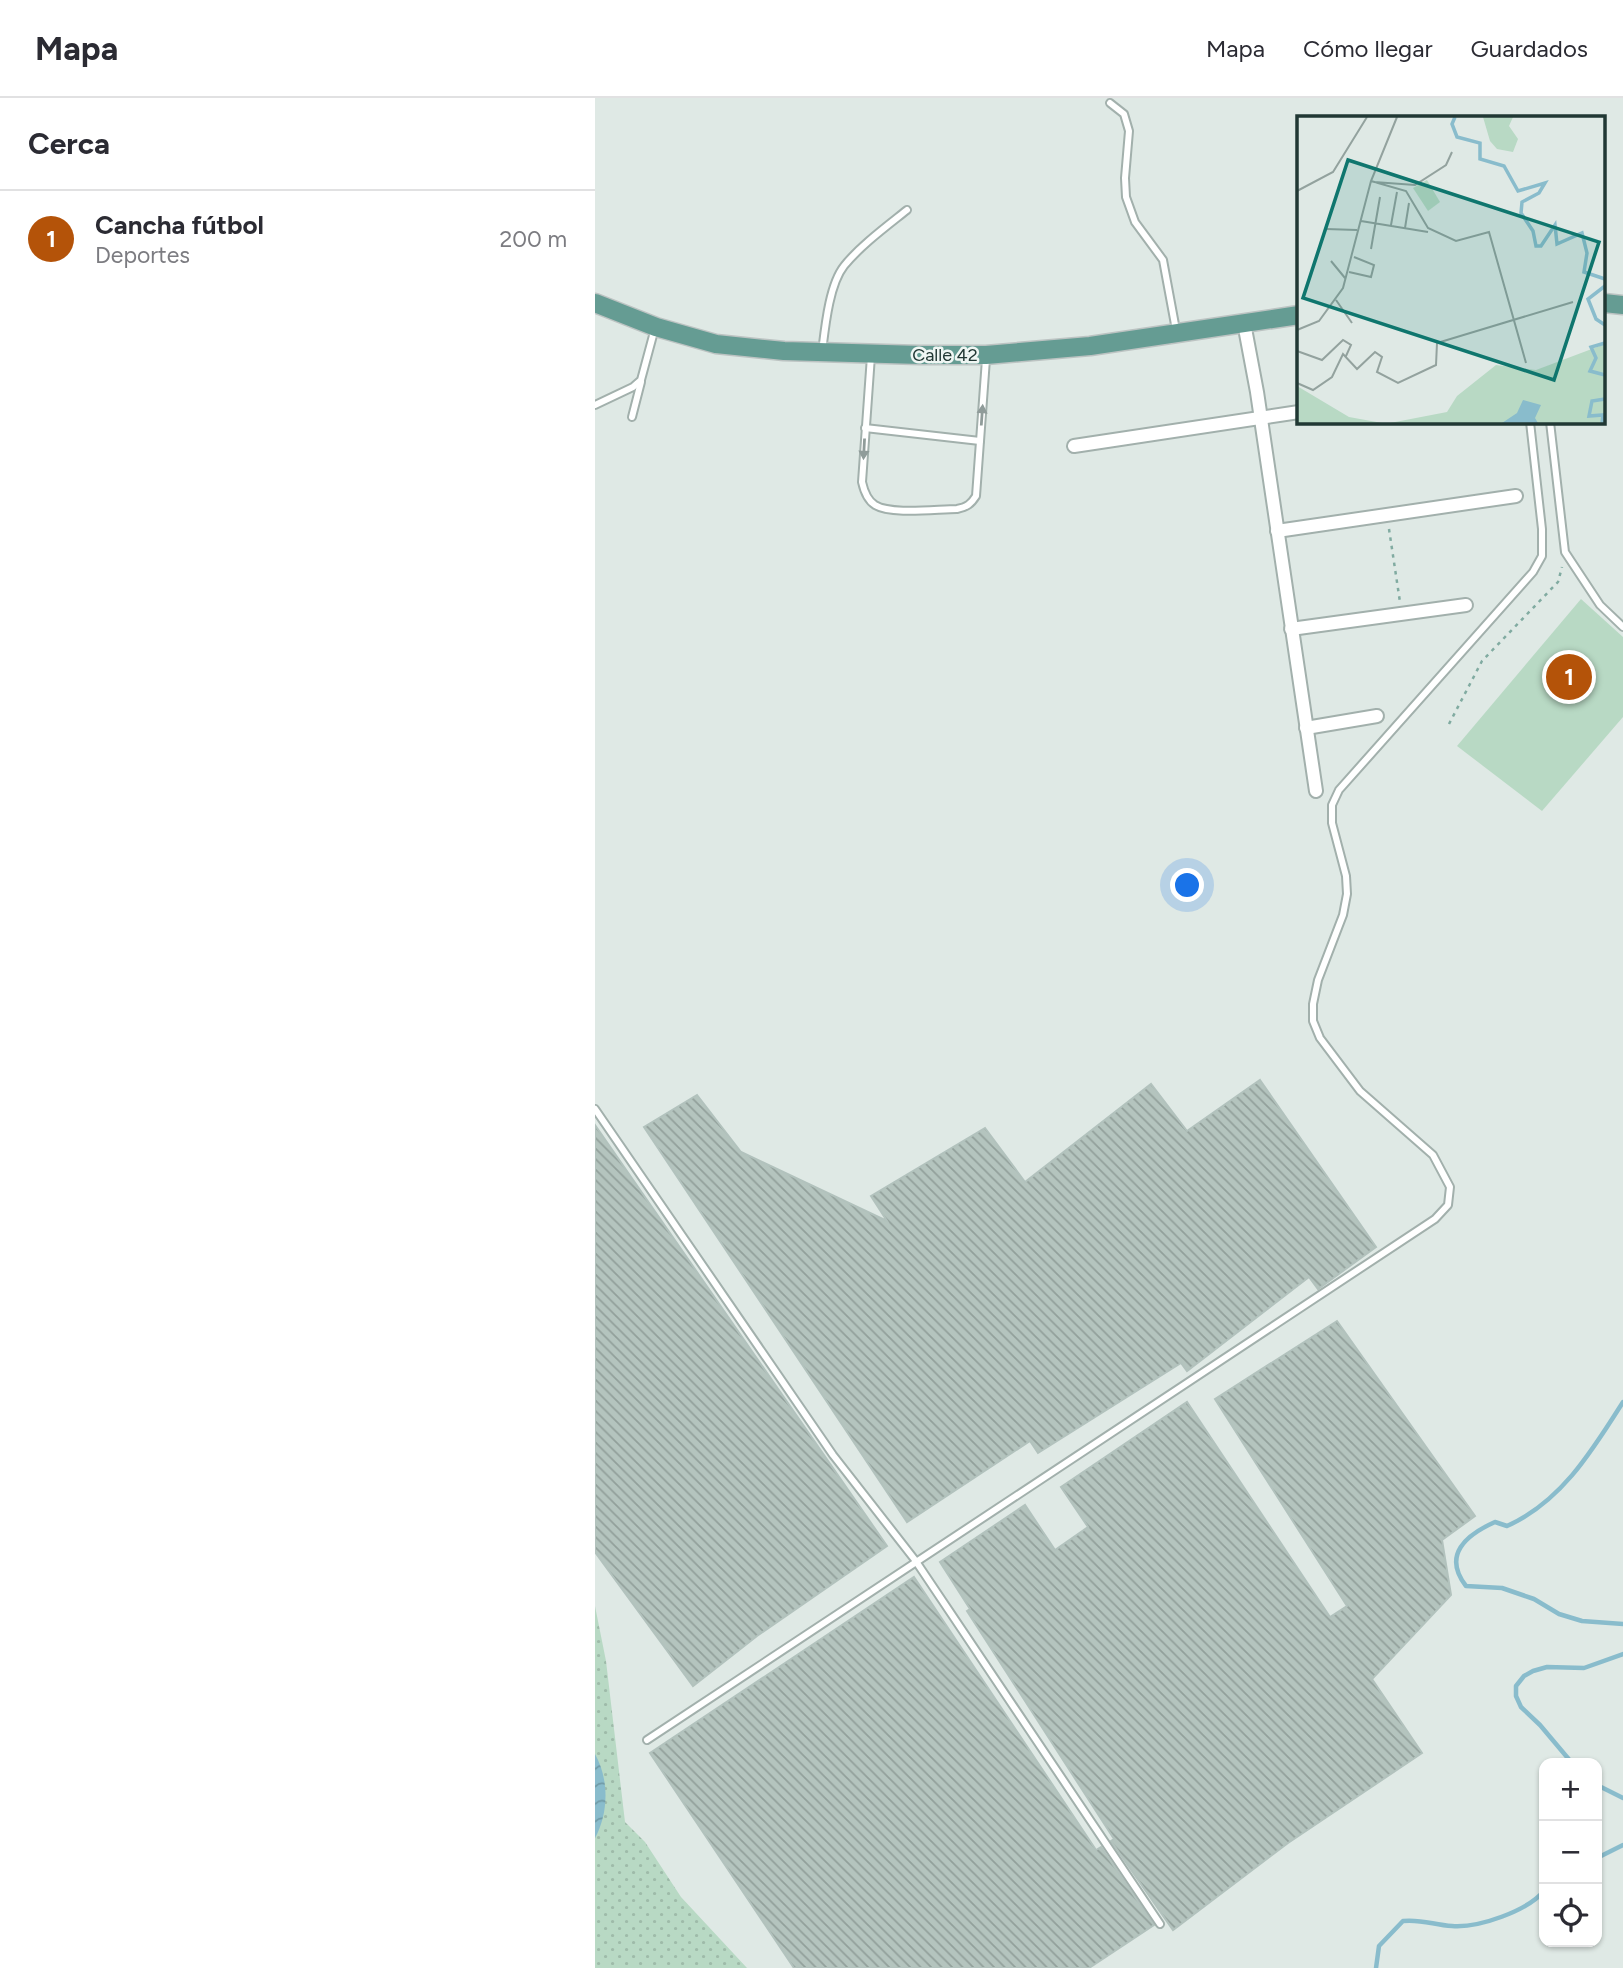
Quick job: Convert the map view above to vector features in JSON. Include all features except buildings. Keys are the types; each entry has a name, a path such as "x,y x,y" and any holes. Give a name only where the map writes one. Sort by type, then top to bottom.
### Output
{"main road":[{"name":"Calle 42","path":"595,303 656,327 716,344 751,349 871,354 986,355 1090,346 1297,315"},
{"path":"1605,303 1623,304"}],"street":[{"path":"1244,323 1261,418 1316,791"},
{"path":"1075,446 1297,412"},
{"path":"1277,531 1516,496"},
{"path":"1291,629 1466,605"},
{"path":"1306,728 1377,716"}],"lane":[{"path":"1110,103 1124,114 1129,131 1126,197 1135,222 1163,261 1177,333"},
{"path":"822,352 837,280 844,266 907,210"},
{"path":"632,417 656,327"},
{"path":"871,354 862,482 866,495 873,504 885,509 966,507 976,496 986,355"},
{"path":"595,405 633,387 641,380"},
{"path":"647,1740 915,1560 1435,1219 1448,1205 1450,1187 1433,1155 1360,1091 1320,1038 1313,1021 1318,980 1343,915 1347,894 1346,876 1332,823 1332,805 1339,790 1533,572 1542,556 1542,529 1530,424"},
{"path":"1550,424 1565,552 1600,605 1623,627"},
{"path":"865,428 980,441"},
{"path":"595,1109 833,1455 915,1560 1160,1924"}],"path":[{"path":"1387,515 1402,612"},
{"path":"1449,723 1482,661 1558,582 1565,552"}],"green space":[{"path":"1581,599 1623,637 1623,717 1542,811 1457,746"},
{"path":"595,1606 606,1661 625,1822 645,1842 681,1897 747,1968 595,1968"}],"water":[{"path":"595,1754 603,1774 605,1807 595,1838"}],"waterway":[{"path":"1623,1402 1587,1456 1559,1489 1526,1516 1507,1526 1495,1522 1475,1533 1461,1547 1456,1565 1466,1586 1502,1588 1534,1599 1559,1614 1582,1621 1623,1624"},
{"path":"1568,1758 1521,1707 1516,1696 1516,1686 1524,1676 1533,1671 1547,1667 1584,1668 1623,1654"},
{"path":"1602,1788 1623,1798"},
{"path":"1602,1856 1623,1845"},
{"path":"1376,1968 1379,1946 1403,1921 1452,1926 1475,1924 1502,1917 1539,1895"}],"place":[{"name":"Cancha fútbol","path":"1569,677"}]}
